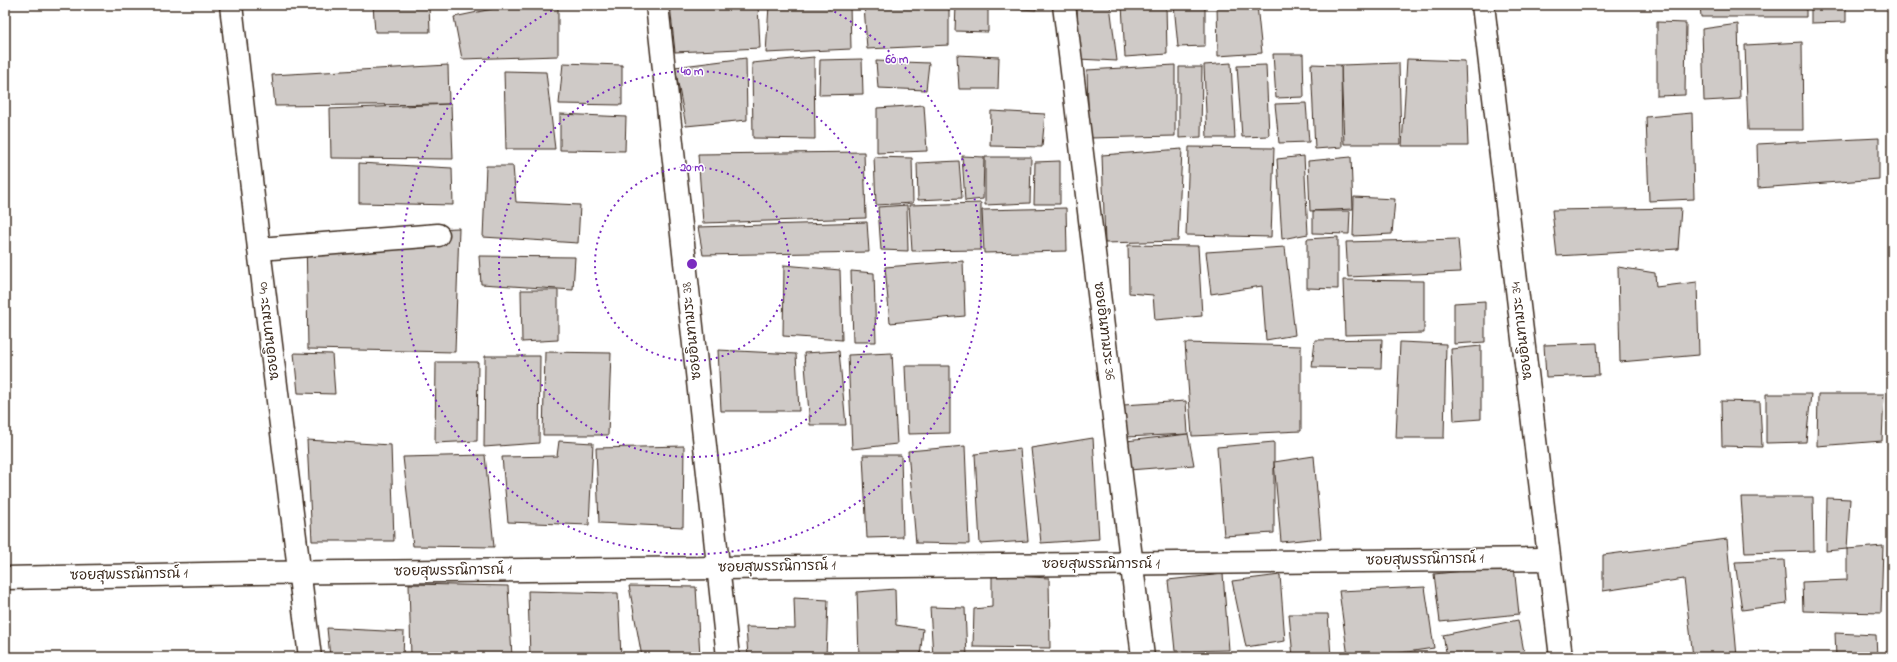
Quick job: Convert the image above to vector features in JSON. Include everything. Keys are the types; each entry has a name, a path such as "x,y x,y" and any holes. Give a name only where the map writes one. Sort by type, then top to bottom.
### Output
{"street":[{"name":"ซอยอินทามระ 40","path":"231,5 259,249 310,657"},
{"name":"ซอยอินทามระ 38","path":"657,5 728,657"},
{"name":"ซอยอินทามระ 36","path":"1064,5 1143,657"},
{"name":"ซอยอินทามระ 34","path":"1483,5 1561,657"},
{"path":"259,249 438,235"},
{"name":"ซอยสุพรรณิการณ์ 1","path":"5,578 299,572 1549,559"}],"building":[{"path":"373,5 429,5 430,32 375,32"},
{"path":"491,5 558,5 558,56 462,59 454,17 492,9"},
{"path":"670,5 758,5 760,48 675,52"},
{"path":"769,5 850,5 851,49 766,53"},
{"path":"864,5 949,5 949,45 867,49"},
{"path":"956,5 1036,5 1036,10 988,7 988,32 955,31"},
{"path":"1077,5 1110,5 1117,61 1078,59"},
{"path":"1122,5 1166,5 1167,54 1125,57"},
{"path":"1174,5 1205,5 1205,46 1178,47"},
{"path":"1217,5 1257,5 1262,53 1218,56"},
{"path":"1700,5 1806,5 1806,17 1701,17"},
{"path":"1811,5 1846,5 1846,22 1811,23"},
{"path":"1657,22 1686,23 1685,95 1657,96"},
{"path":"1738,24 1740,99 1704,101 1702,29"},
{"path":"1802,42 1803,130 1748,130 1745,45"},
{"path":"1273,54 1303,54 1304,97 1276,98"},
{"path":"957,55 999,57 998,89 959,89"},
{"path":"814,57 815,139 753,138 752,63"},
{"path":"746,58 747,120 686,126 675,67"},
{"path":"862,59 863,94 819,95 820,60"},
{"path":"1407,59 1465,61 1468,146 1402,146"},
{"path":"876,61 929,63 926,90 878,88"},
{"path":"563,63 622,65 622,105 559,104"},
{"path":"1231,63 1235,138 1207,138 1204,65"},
{"path":"1399,63 1401,144 1344,144 1341,65"},
{"path":"1311,64 1341,65 1342,147 1315,149"},
{"path":"448,65 449,104 275,106 272,75"},
{"path":"1175,65 1175,136 1089,138 1087,70"},
{"path":"1266,65 1269,136 1242,137 1237,66"},
{"path":"1179,67 1202,67 1201,137 1179,138"},
{"path":"504,71 546,72 555,149 506,149"},
{"path":"1306,103 1309,142 1279,143 1275,104"},
{"path":"451,104 453,159 331,158 330,109"},
{"path":"924,105 927,151 877,153 877,108"},
{"path":"991,111 1045,114 1042,147 990,146"},
{"path":"1692,113 1694,199 1649,201 1646,117"},
{"path":"560,114 626,117 625,151 560,150"},
{"path":"1879,138 1879,179 1758,188 1757,144"},
{"path":"1189,147 1274,148 1271,237 1186,235"},
{"path":"1182,149 1178,241 1105,243 1102,155"},
{"path":"864,152 866,218 703,223 698,154"},
{"path":"962,156 984,157 983,199 965,201"},
{"path":"1304,156 1308,234 1282,239 1277,159"},
{"path":"874,157 912,158 913,203 876,205"},
{"path":"985,157 1031,157 1030,203 985,205"},
{"path":"1351,157 1353,209 1310,211 1308,161"},
{"path":"959,161 962,198 918,200 917,163"},
{"path":"1060,161 1060,204 1034,204 1035,162"},
{"path":"359,163 452,168 453,205 359,203"},
{"path":"486,166 513,166 516,202 580,205 578,243 483,237"},
{"path":"1354,197 1395,199 1392,234 1353,236"},
{"path":"981,203 981,250 912,251 909,205"},
{"path":"907,205 908,251 881,250 878,207"},
{"path":"1066,208 1067,251 984,253 982,210"},
{"path":"1681,208 1678,249 1557,256 1552,210"},
{"path":"1313,211 1350,211 1349,234 1313,233"},
{"path":"867,222 869,252 703,255 698,227"},
{"path":"459,228 455,352 308,349 306,233"},
{"path":"1338,237 1338,289 1307,288 1307,239"},
{"path":"1458,239 1461,272 1348,277 1346,242"},
{"path":"1128,245 1198,246 1202,316 1155,320 1153,295 1129,293"},
{"path":"1285,247 1295,335 1266,340 1262,286 1211,294 1206,252"},
{"path":"479,256 575,257 573,290 481,284"},
{"path":"963,261 965,316 890,323 885,267"},
{"path":"784,265 840,270 842,340 783,336"},
{"path":"1618,267 1655,273 1656,287 1697,282 1699,355 1620,362"},
{"path":"851,271 874,273 876,342 853,342"},
{"path":"1343,280 1424,281 1424,333 1345,335"},
{"path":"521,290 558,290 558,340 522,342"},
{"path":"1485,301 1485,342 1454,344 1454,303"},
{"path":"1382,339 1381,368 1312,367 1315,340"},
{"path":"1400,342 1446,344 1444,438 1396,438"},
{"path":"1185,343 1301,346 1301,431 1192,436"},
{"path":"1597,343 1599,375 1546,377 1544,345"},
{"path":"1481,346 1481,419 1454,421 1451,349"},
{"path":"718,350 796,354 799,411 721,411"},
{"path":"839,351 846,425 810,425 804,353"},
{"path":"545,352 611,353 608,435 543,435"},
{"path":"294,353 332,354 335,394 298,393"},
{"path":"892,353 897,444 852,449 848,355"},
{"path":"485,356 540,356 539,443 484,447"},
{"path":"436,362 478,362 477,441 435,443"},
{"path":"905,366 950,366 950,433 908,434"},
{"path":"1766,394 1811,394 1806,442 1766,443"},
{"path":"1818,394 1884,394 1882,441 1817,446"},
{"path":"1186,401 1188,434 1126,437 1123,405"},
{"path":"1721,401 1760,402 1762,447 1722,446"},
{"path":"1188,434 1194,465 1129,470 1126,441"},
{"path":"1093,438 1099,539 1041,543 1031,448"},
{"path":"307,440 391,445 394,541 312,541"},
{"path":"559,441 593,443 589,525 508,522 502,457 557,456"},
{"path":"1274,442 1274,533 1224,536 1217,447"},
{"path":"684,446 683,527 599,523 596,448"},
{"path":"965,446 969,544 916,543 908,451"},
{"path":"1020,449 1028,541 980,544 975,454"},
{"path":"485,455 494,547 413,546 403,457"},
{"path":"863,455 901,455 903,537 867,538"},
{"path":"1314,456 1321,538 1281,542 1274,462"},
{"path":"1741,497 1813,497 1814,551 1745,553"},
{"path":"1827,498 1850,499 1847,549 1826,551"},
{"path":"1727,539 1737,657 1693,657 1684,579 1603,591 1603,555"},
{"path":"1883,546 1881,613 1803,611 1802,582 1847,580 1847,549"},
{"path":"1784,560 1787,604 1742,610 1735,562"},
{"path":"1514,566 1519,614 1440,622 1434,574"},
{"path":"1223,574 1229,650 1175,651 1168,580"},
{"path":"992,575 1049,578 1050,648 973,647 974,609 992,607"},
{"path":"1280,575 1285,641 1246,647 1232,581"},
{"path":"409,584 508,586 512,657 411,657"},
{"path":"629,586 696,587 700,656 642,657"},
{"path":"1425,587 1434,648 1373,657 1348,657 1339,591"},
{"path":"895,589 896,625 923,629 920,657 859,657 857,592"},
{"path":"528,591 618,593 621,657 530,657"},
{"path":"794,598 828,600 826,657 748,657 746,627 795,628"},
{"path":"930,607 965,608 967,657 933,657"},
{"path":"1289,614 1328,614 1331,657 1293,657"},
{"path":"1518,620 1525,657 1447,657 1443,635"},
{"path":"327,628 404,632 403,657 330,657"},
{"path":"1835,633 1876,635 1877,657 1836,657"}]}
